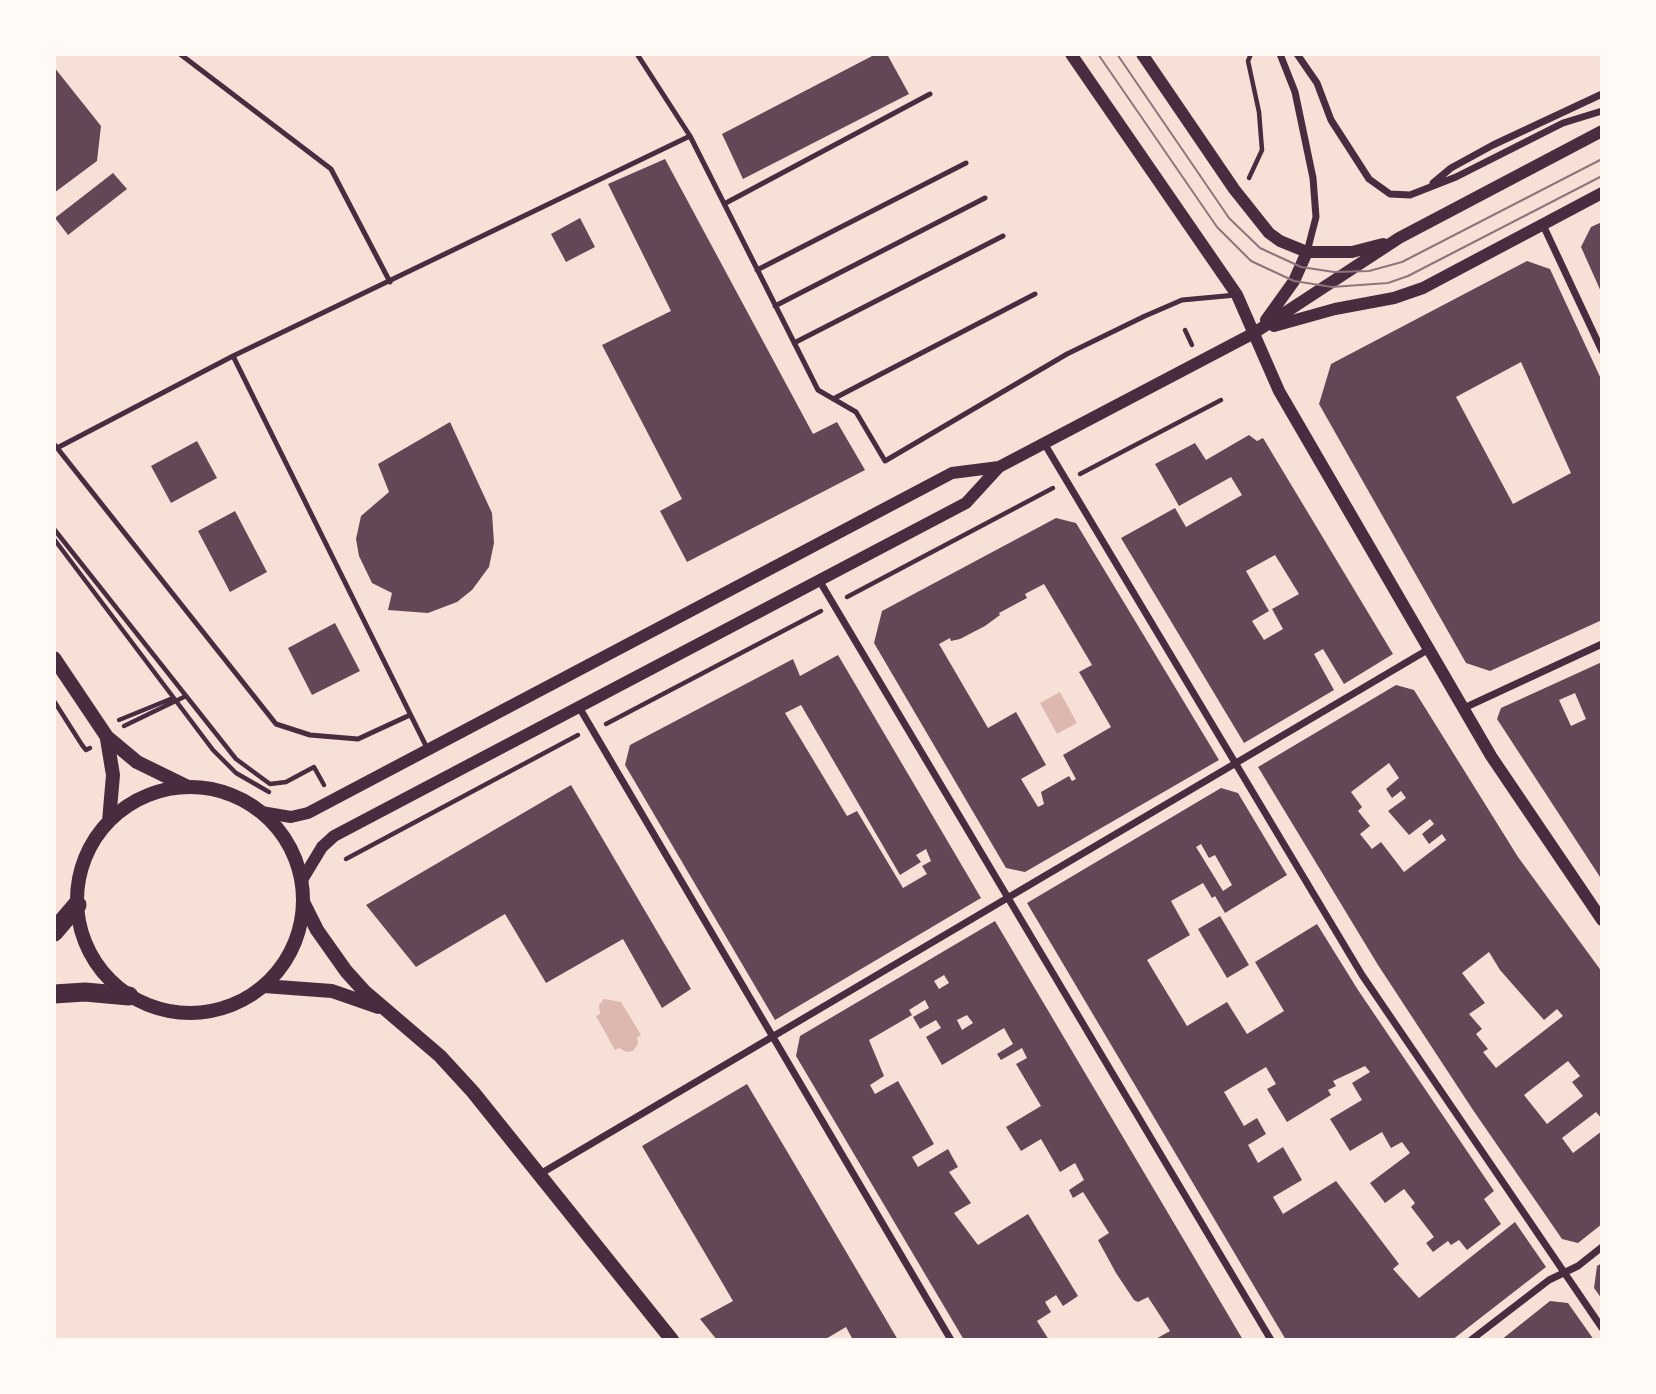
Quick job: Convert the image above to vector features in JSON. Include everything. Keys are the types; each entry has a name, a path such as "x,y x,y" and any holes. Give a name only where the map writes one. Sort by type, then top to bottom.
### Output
{"highway":[{"path":"54,932 77,905"},
{"path":"54,995 85,992 129,996"}],"main road":[{"path":"54,659 107,737 137,762 188,787 227,793 261,812 288,843 302,880 303,903 295,942 282,966 264,986 226,1007 198,1013 155,1008 129,996 110,981 89,951 80,929 77,905 79,879 87,853 109,821 145,796 188,787"},
{"path":"107,737 113,775 109,821"},
{"path":"303,903 317,930 346,971 457,1073 672,1340"},
{"path":"264,986 332,991 386,1010"}],"street":[{"path":"1071,54 1237,295 1279,391 1429,649 1562,864 1602,920"},
{"path":"1142,54 1234,189 1269,233 1280,241 1307,252 1352,252 1399,238"},
{"path":"1254,333 1278,306 1294,281 1307,252 1316,217 1314,178 1295,92 1279,54"},
{"path":"1297,54 1317,83 1331,120 1369,179 1382,190 1400,195 1456,177 1563,123 1602,111"},
{"path":"1430,185 1451,168 1493,145 1602,94"},
{"path":"302,880 322,847 334,836 966,503 999,467 1254,333 1399,238 1602,131"},
{"path":"1254,333 1301,317 1394,298 1423,288 1602,193"},
{"path":"1543,225 1602,351"},
{"path":"1044,443 1362,975 1602,1328"},
{"path":"261,812 301,816 952,473 999,467"},
{"path":"820,580 1271,1340"},
{"path":"1464,708 1602,644"},
{"path":"540,1174 1429,649"},
{"path":"579,707 951,1340"},
{"path":"1471,1340 1549,1280 1602,1247"}],"lane":[{"path":"180,54 331,169 390,282"},
{"path":"637,54 690,136 818,390 856,412 885,461 1067,354 1144,316 1182,300 1237,295"},
{"path":"724,204 930,94"},
{"path":"410,715 358,739 310,735 276,724 56,446 233,356 690,136"},
{"path":"757,270 966,163"},
{"path":"775,306 985,198"},
{"path":"794,343 1003,236"},
{"path":"833,399 1035,294"},
{"path":"233,356 428,750"}],"path":[{"path":"1234,189 1255,169 1262,150 1259,112 1248,61 1251,54"},
{"path":"346,859 1221,400"},
{"path":"54,529 224,746 262,779 278,785 314,767 326,790"},
{"path":"54,539 227,765 251,782 279,796"},
{"path":"117,721 186,696"},
{"path":"121,728 174,699"},
{"path":"54,701 86,750 93,746"}],"shaded area":[{"path":"1060,692 1077,723 1057,734 1040,703"},
{"path":"604,999 621,1002 641,1035 637,1038 638,1044 633,1051 626,1052 619,1048 615,1050 596,1016 600,1014 599,1005"}],"building":[{"path":"876,54 887,54 909,94 743,179 722,134"},
{"path":"54,67 101,126 97,161 54,193"},
{"path":"665,159 813,434 837,422 865,470 687,562 660,511 682,499 602,345 671,311 608,184"},
{"path":"113,173 127,189 68,235 55,218"},
{"path":"580,218 595,247 566,262 551,234"},
{"path":"1602,222 1602,294 1581,247 1591,227"},
{"path":"1527,261 1550,269 1602,381 1602,620 1490,671 1466,663 1319,404 1331,364","holes":["1521,362 1571,473 1513,504 1456,397"]},
{"path":"450,422 492,513 494,543 489,567 472,590 457,602 428,613 388,610 392,593 372,583 359,556 356,539 361,516 389,492 378,464"},
{"path":"1249,435 1257,441 1263,438 1393,654 1344,684 1323,649 1314,654 1334,690 1244,743 1121,538 1175,508 1186,527 1242,495 1231,477 1179,506 1155,464 1195,443 1206,460","holes":["1275,555 1299,594 1272,609 1283,629 1264,640 1252,621 1269,611 1246,571"]},
{"path":"197,441 217,478 171,503 151,466"},
{"path":"235,511 267,572 230,592 198,531"},
{"path":"1056,518 1076,523 1219,760 1025,872 1006,868 874,643 882,611","holes":["1044,584 1092,665 1079,672 1111,727 1063,755 1076,779 1072,781 1069,776 1041,792 1044,804 1038,807 1021,779 1046,765 1016,712 988,728 939,644 950,638 951,641 960,639 985,626 1000,615 999,613 1027,598 1025,594"]},
{"path":"335,623 360,671 312,695 288,648"},
{"path":"838,655 981,898 775,1020 625,765 630,745 793,659 800,676","holes":["801,705 900,875 921,862 916,855 926,849 931,861 922,866 927,874 903,888 857,811 847,816 785,713"]},
{"path":"1602,662 1602,880 1497,719 1501,708","holes":["1575,693 1586,719 1571,726 1559,700"]},
{"path":"1396,685 1414,690 1518,857 1602,972 1602,1119 1596,1112 1562,1138 1573,1153 1602,1131 1602,1224 1578,1243 1562,1239 1473,1110 1378,965 1258,767","holes":["1389,763 1399,778 1386,789 1392,798 1401,791 1406,798 1388,811 1409,835 1430,819 1434,824 1422,834 1429,844 1442,834 1446,840 1404,872 1381,842 1372,849 1360,834 1370,826 1358,811 1362,807 1351,792","1489,952 1500,970 1544,1020 1557,1009 1563,1016 1496,1068 1483,1052 1488,1049 1476,1034 1482,1029 1469,1014 1485,1003 1462,973","1568,1061 1580,1076 1572,1082 1583,1096 1547,1124 1524,1095"]},
{"path":"571,785 691,989 662,1008 623,939 546,983 505,914 416,967 366,905"},
{"path":"1221,788 1238,793 1287,875 1225,913 1203,883 1171,901 1190,935 1147,960 1187,1026 1227,1002 1247,1034 1284,1011 1255,962 1317,924 1358,990 1494,1191 1484,1199 1501,1224 1467,1250 1459,1240 1451,1245 1448,1241 1433,1252 1426,1243 1434,1237 1411,1207 1415,1203 1404,1189 1385,1203 1370,1183 1410,1153 1402,1142 1391,1148 1382,1132 1350,1151 1330,1119 1362,1100 1352,1083 1370,1072 1365,1066 1333,1081 1336,1086 1328,1090 1331,1095 1287,1122 1267,1089 1276,1084 1266,1067 1224,1092 1244,1126 1257,1118 1266,1134 1248,1145 1258,1163 1283,1147 1302,1180 1273,1197 1283,1214 1336,1181 1399,1264 1393,1269 1419,1298 1515,1222 1546,1267 1452,1340 1286,1340 1027,903","holes":["1201,844 1209,858 1215,855 1232,885 1223,891 1196,847"]},
{"path":"1220,916 1249,965 1227,978 1198,929"},
{"path":"995,921 1243,1340 1154,1340 1170,1331 1148,1297 1138,1302 1134,1300 1116,1273 1098,1240 1109,1233 1083,1192 1073,1198 1069,1190 1084,1180 1075,1163 1060,1172 1041,1139 1021,1151 1006,1127 1041,1106 1016,1064 1027,1058 1022,1048 1001,1060 997,1054 1013,1044 1004,1028 942,1065 926,1037 941,1028 936,1020 920,1029 913,1017 929,1008 925,1000 909,1010 912,1015 869,1040 884,1076 870,1085 875,1094 898,1081 934,1144 912,1157 918,1167 948,1149 958,1167 949,1172 971,1203 954,1213 978,1245 1028,1214 1078,1296 1063,1306 1056,1295 1045,1302 1051,1312 1037,1321 1049,1340 964,1340 796,1056 800,1036","holes":["944,975 949,983 939,989 934,981","967,1015 973,1023 962,1030 957,1020"]},
{"path":"747,1084 898,1340 853,1340 846,1327 824,1340 717,1340 700,1319 733,1301 642,1146"},
{"path":"1602,1263 1602,1299 1594,1288 1597,1266"},
{"path":"1550,1301 1568,1303 1594,1340 1501,1340"}],"tram line":[{"path":"1098,54 1217,227 1251,261 1294,281 1332,287 1388,283 1408,276 1602,176"},
{"path":"1117,54 1229,218 1260,248 1301,267 1334,272 1369,271 1402,262 1602,159"}]}
